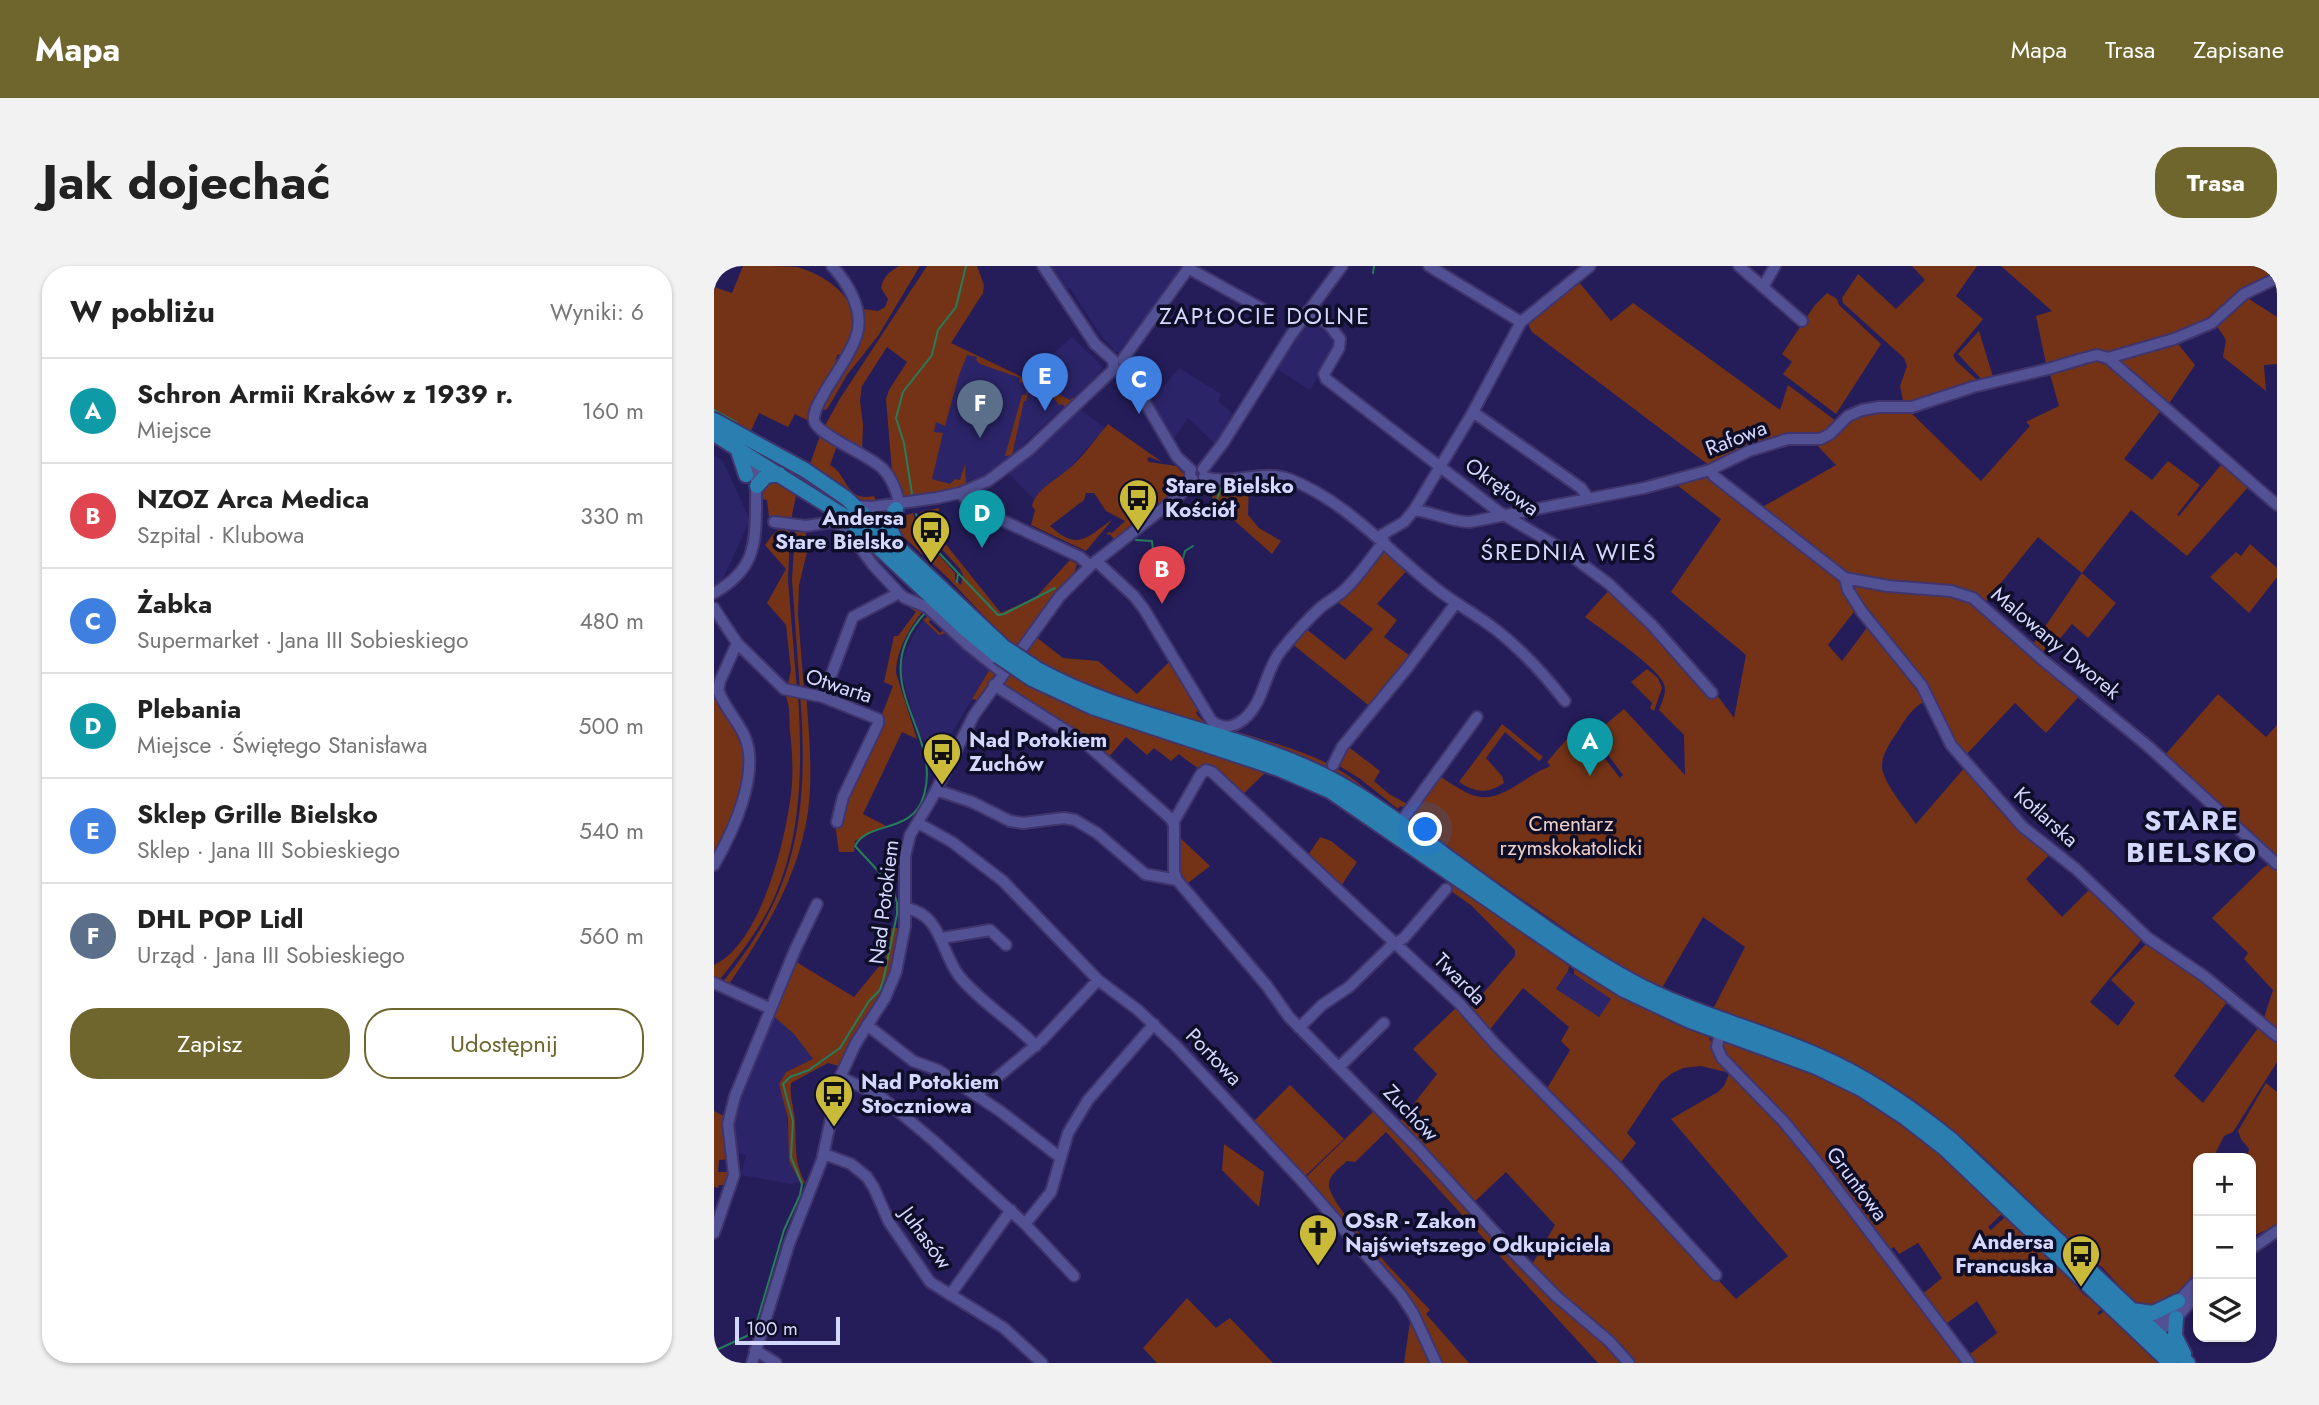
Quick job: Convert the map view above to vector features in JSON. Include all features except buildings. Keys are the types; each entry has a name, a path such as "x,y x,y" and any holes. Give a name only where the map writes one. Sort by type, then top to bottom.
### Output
{"main road":[{"path":"714,420 740,442 753,458 850,511 867,516 1001,652"},
{"path":"714,434 770,450 805,470 850,511 866,533 963,627 1091,707 1279,769 1330,791 1599,976 1652,1005 1816,1067 1861,1089 1904,1116 2131,1310 2170,1363"},
{"path":"740,442 746,475"},
{"path":"757,486 766,476 779,474"},
{"path":"897,506 891,517 890,527 902,551"},
{"path":"1036,674 1311,769 1349,789 1575,946 1631,980 1695,1010 1820,1056 1879,1087 1913,1108 1952,1140 2040,1230 2152,1335 2190,1363"},
{"path":"2131,1310 2157,1312 2178,1301"},
{"path":"2176,1318 2176,1342 2190,1363"}],"street":[{"path":"832,266 843,278 852,295 859,329 814,414 814,424 880,466 894,484 897,506"},
{"path":"1043,266 1095,344 1132,380 1177,457 1198,474 1219,480 1265,476 1286,478 1313,490 1381,539 1437,589 1519,649 1542,671 1565,701"},
{"name":"Nad Potokiem","path":"752,1363 792,1237 824,1154 840,1077 856,1043 885,998 896,972 903,939 906,851 910,835 974,715 993,685 1060,596 1093,564 1180,495 1198,474 1223,443 1309,310 1342,266"},
{"path":"1429,266 1521,322"},
{"path":"1739,266 1802,321"},
{"path":"1763,287 1775,266"},
{"path":"867,516 897,506 960,493 1005,470 1073,410 1118,364 1189,267 1264,310"},
{"path":"960,493 972,506 1080,556 1134,596 1211,720 1222,726 1233,726 1256,705 1269,669 1284,647 1321,608 1348,587 1381,539 1404,522 1414,510 1473,412 1521,322 1583,268"},
{"name":"Rafowa","path":"1414,510 1433,512 1462,522 1507,516 1710,470 1749,451 1776,442 1825,437 1848,416 1862,410 1912,407 1973,387 2085,358 2101,355 2108,358 2174,338 2212,323 2244,294 2277,278"},
{"name":"Okrętowa","path":"1309,310 1330,326 1340,339 1339,348 1324,374 1326,379 1507,516 1562,549 1609,584 1652,625 1712,693"},
{"path":"2108,358 2277,505"},
{"path":"1473,412 1581,488 1589,499"},
{"path":"756,503 746,475 753,458 770,450"},
{"path":"714,593 735,578 752,552 757,530 757,486 753,458"},
{"name":"Malowany Dworek","path":"1710,470 1845,578 1888,586 1951,591 1973,598 2044,661 2149,747 2277,864"},
{"path":"866,533 867,516 880,506"},
{"path":"850,511 897,506"},
{"path":"774,522 806,526 828,522 840,524 854,537 873,565 899,593 927,607 1003,673"},
{"name":"Kotlarska","path":"1845,578 1848,590 1862,612 1922,686 1951,745 2023,827 2076,869 2148,938 2204,976 2277,1036"},
{"path":"823,697 853,617 899,593"},
{"path":"1333,765 1342,747 1456,603"},
{"name":"Otwarta","path":"714,608 737,643 784,689 823,697 876,718 878,722 844,797 837,822"},
{"path":"714,865 734,823 751,768 746,741 718,690 737,643"},
{"path":"936,790 972,802 1010,821 1023,823 1064,818 1075,820 1097,833 1145,874 1177,880 1174,871 1174,821 1084,742 993,685"},
{"path":"1400,823 1477,717"},
{"name":"Twarda","path":"1174,821 1200,774 1209,770 1460,1004 1496,1045 1618,1168 1716,1275"},
{"name":"Portowa","path":"918,822 952,842 1003,881 1098,980 1154,1024 1249,1122 1401,1295 1436,1363"},
{"name":"Zuchów","path":"1177,880 1299,1028 1418,1148 1556,1296 1609,1341 1629,1363"},
{"path":"1299,1028 1322,1005 1349,987 1404,938 1446,889"},
{"path":"714,1233 734,1175 728,1133 729,1117 744,1072 817,904"},
{"path":"906,908 920,913 935,927 959,976 1036,1046"},
{"path":"942,938 990,930 1006,946"},
{"path":"976,1095 1036,1046 1098,980"},
{"path":"714,983 771,1009"},
{"path":"1339,1067 1384,1023"},
{"path":"1026,1224 1052,1192 1071,1128 1088,1100 1154,1024"},
{"path":"867,1025 913,1061 938,1070 976,1095 1061,1158"},
{"name":"Gruntowa","path":"1720,1032 1717,1047 1722,1058 1800,1140 1969,1363"},
{"path":"840,1077 879,1094 1026,1224 1074,1276"},
{"name":"Juhasów","path":"824,1154 851,1164 867,1177 885,1216 934,1285 1004,1328 1042,1363"},
{"path":"950,1295 1010,1210"},
{"path":"2256,1239 2277,1230"},
{"path":"2256,1245 2277,1230"},
{"path":"2152,1335 2193,1285"},
{"path":"2152,1335 2176,1318 2193,1299"},
{"path":"755,1350 776,1363"}],"shaded area":[{"path":"1046,266 1185,266 1123,351 1111,353 1114,349 1102,337 1070,288 1062,291"},
{"path":"1311,317 1325,324 1338,343 1310,390 1277,369"},
{"path":"1072,337 1103,367 1094,378 1001,465 984,476 967,481 966,485 928,495 932,434 961,348 1025,379"},
{"path":"1179,368 1221,394 1218,401 1234,415 1215,444 1188,418 1173,439 1151,401"},
{"path":"1081,410 1105,428 1067,471 1053,480 1034,499 1009,474"},
{"path":"714,455 723,461 750,520 721,583 714,586"},
{"path":"923,620 939,635 947,633 990,669 950,736 955,740 950,750 920,737 901,673 901,665 913,636"},
{"path":"1568,971 1612,999 1598,1018 1556,989"},
{"path":"771,1014 794,1034 813,1059 786,1072 785,1105 789,1161 801,1184 741,1175 746,1155 733,1152 731,1120"}],"green space":[{"path":"743,266 797,267 808,271 840,291 853,311 855,322 852,337 842,354 837,355 835,366 807,420 795,414 788,427 759,413 750,433 714,412 714,287 732,293"},
{"path":"899,266 920,266 878,336 847,375 826,410 821,409 857,343 859,314 863,309 878,311 885,307 888,299 881,288 882,284 887,275"},
{"path":"927,266 977,266 984,285 983,293 951,343 1070,400 1073,397 1073,401 1066,408 1062,404 1059,405 1049,392 1046,394 1030,386 1012,455 1005,456 1022,395 1026,395 1028,388 1025,383 1019,382 1020,378 980,364 976,360 977,357 967,355 945,426 936,422 934,432 943,433 932,479 950,484 955,479 960,480 965,464 966,485 949,491 905,497 901,495 892,471 886,399 907,362 887,347 862,386 862,451 823,429"},
{"path":"1912,266 1977,266 1956,296 1983,319 1953,355 1977,382 1904,405 1900,386 1907,366 1904,358 1843,303 1842,298 1858,274 1896,309 1925,280"},
{"path":"2001,266 2277,266 2277,276 2201,326 2120,350 2090,354 2047,368 2036,316 2052,311"},
{"path":"1578,281 1611,321 1633,303 1780,410 1788,385 1836,421 1829,433 1802,436 1710,466 1532,332 1527,322"},
{"path":"1827,293 1837,299 1839,305 1881,344 1836,414 1783,374 1792,362 1782,354 1815,305"},
{"path":"2246,297 2277,317 2277,364 2264,365 2266,391 2223,357 2226,340 2215,323"},
{"path":"1979,331 1994,380 1982,380 1958,354"},
{"path":"2175,340 2195,365 2166,408 2117,364 2117,356"},
{"path":"2101,357 2162,409 2124,459 2152,480 2168,461 2200,485 2177,515 2179,516 2220,466 2226,464 2250,485 2187,556 2131,510 2082,573 2038,537 1984,604 1975,597 1851,577 1759,509 1836,465 1812,440 1856,414 1907,409 1981,481 2030,426 2026,422 2059,406 2049,371"},
{"path":"1108,424 1162,462 1149,457 1149,462 1176,466 1185,475 1185,482 1114,540 1111,535 1106,534 1112,533 1125,521 1106,511 1094,493 1086,493 1084,500 1050,526 1060,534 1076,540 1089,536 1112,520 1086,551 1031,525 1035,510 1032,506 1041,491 1077,461"},
{"path":"821,433 838,443 830,465 857,495 874,496 876,501 860,502 809,467"},
{"name":"Cmentarz rzymskokatolicki","path":"1704,474 1711,477 1840,581 1857,608 1828,645 1842,661 1869,625 1928,700 1907,717 1882,761 1886,780 1916,824 1966,766 2052,852 2026,879 2062,917 2092,887 2143,938 2090,1002 2118,1026 2135,1003 2111,980 2148,942 2229,999 2174,1076 2203,1103 2261,1024 2277,1038 2277,1062 2233,1132 2224,1136 2216,1153 2193,1153 2193,1279 2160,1309 2134,1302 2102,1267 2086,1257 1958,1134 1901,1091 1833,1054 1713,1009 1745,947 1703,917 1662,988 1611,961 1467,861 1412,818 1437,777 1474,796 1491,797 1501,794 1549,767 1547,762 1579,725 1620,778 1623,775 1593,735 1624,709 1685,775 1684,735 1659,710 1665,691 1660,677 1616,639 1585,617 1611,588 1714,697 1717,695 1734,718 1746,655 1671,592 1721,519 1673,482"},
{"path":"777,479 797,491 791,520 769,517 767,500 762,499 761,487"},
{"path":"1249,481 1248,515 1259,528 1281,541 1272,554 1218,506 1212,497 1218,484"},
{"path":"939,508 936,530 940,537 1001,613 1036,597 1070,560 1077,564 1074,573 1054,593 1015,648 1002,638 947,577 898,532 898,518 913,513 920,534 955,573 955,579 961,585 963,575 960,569 926,532 920,512"},
{"path":"781,528 790,529 788,580 797,690 787,688 791,670 786,625 767,603 786,569 765,545"},
{"path":"795,531 806,532 806,544 809,544 799,585 798,614 804,690 800,690 792,580"},
{"path":"2250,544 2277,568 2277,577 2249,613 2210,577 2236,552 2241,556"},
{"path":"1383,548 1409,568 1377,604 1397,620 1384,637 1413,658 1372,708 1291,643 1305,628 1345,660 1373,629 1335,600"},
{"path":"2082,573 2116,603 2088,638 2072,624 2044,658 2031,647"},
{"path":"1851,582 1932,591 1971,601 2081,694 2046,733 2015,703 1963,758 1931,698 1856,599"},
{"path":"895,597 922,607 934,616 929,622 940,633 946,628 995,669 995,674 977,700 972,699 990,669 947,633 939,635 923,620 929,615 924,610 905,639 898,656 896,673 917,739 902,732 863,814 886,826 855,841 854,852 839,852 835,824 838,824 845,798 882,720 893,686 884,682 894,636 898,636 916,612"},
{"path":"1036,637 1063,658 1098,661 1137,694 1169,662 1199,709 1196,713 1203,721 1303,752 1346,774 1380,801 1298,759 1122,701 1056,672 1024,653"},
{"path":"1647,669 1658,678 1662,688 1654,711 1650,708 1652,703 1631,682"},
{"path":"1010,673 1057,700 1083,711 1267,771 1240,797 1179,754 1171,761 1154,748 1147,755 1126,737 1107,759 1003,685"},
{"path":"782,691 798,693 800,771 791,848 784,873 762,921 717,983 714,981 714,965 731,953 759,911 770,885 785,830 792,765 789,710"},
{"path":"800,693 806,693 810,767 808,812 803,837 778,904 727,987 721,984 768,916 783,882 793,848 800,812 802,775"},
{"path":"714,694 745,742 745,785 714,861"},
{"path":"2218,694 2266,737 2277,725 2277,860 2164,756"},
{"path":"1502,724 1543,757 1539,761 1505,732 1486,758 1502,776 1504,783 1482,791 1459,782"},
{"path":"1346,745 1380,771 1374,781 1389,794 1409,805 1405,808 1400,806 1398,809 1359,778 1336,764"},
{"path":"1177,835 1210,866 1184,886 1179,879"},
{"path":"1320,837 1331,841 1357,862 1341,886 1307,857"},
{"path":"2271,864 2277,867 2277,1034 2263,1021 2273,990 2244,959 2248,953 2212,918 2264,867"},
{"path":"1454,882 1570,961 1568,971 1556,989 1599,1017 1611,999 1574,974 1576,967 1672,1022 1708,1036 1721,1061 1728,1068 1726,1072 1701,1066 1683,1068 1661,1082 1627,1133 1636,1143 1618,1166 1545,1092 1570,1050 1561,1041 1569,1027 1523,988 1487,1033 1468,1011 1515,956 1515,950 1472,906 1448,889"},
{"path":"890,928 898,928 900,931 892,967 879,998 844,1059 841,1059 839,1066 828,1063 791,1083 797,1159 805,1183 801,1184 789,1161 788,1119 779,1084 786,1072 813,1059 794,1034 771,1014 793,960 854,997 885,959"},
{"path":"1459,1005 1736,1299 1788,1256 1671,1119 1718,1092 1732,1072 1783,1123 1967,1363 1631,1363 1530,1268 1555,1225 1506,1172 1471,1205 1398,1124 1437,1074 1413,1049"},
{"path":"1726,1041 1849,1087 1921,1135 2005,1211 1988,1227 1991,1230 2009,1216 2083,1294 2103,1308 2097,1313 2099,1315 2106,1310 2163,1363 1971,1363 1966,1357 1997,1333 1977,1301 1943,1326 1920,1296 1942,1278 1918,1243 1899,1254 1894,1247 1886,1252 1731,1066 1721,1047"},
{"path":"2266,1083 2277,1092 2277,1225 2256,1235 2256,1153 2248,1153 2249,1149 2238,1131"},
{"path":"1290,1085 1344,1139 1303,1178 1263,1131 1252,1123"},
{"path":"1377,1108 1626,1363 1598,1363 1386,1132 1355,1162 1347,1161 1338,1169 1330,1179 1329,1187 1344,1214 1430,1310 1426,1314 1469,1363 1439,1363 1416,1314 1304,1179"},
{"path":"714,1111 724,1116 730,1159 719,1160 718,1172 729,1172 725,1185 719,1185 718,1188 714,1187"},
{"path":"1224,1144 1264,1172 1259,1207 1222,1170"},
{"path":"1187,1298 1216,1328 1230,1318 1273,1363 1157,1363 1143,1348"},
{"path":"1411,1315 1433,1363 1404,1363"}],"waterway":[{"path":"912,494 904,443 896,418 903,392 932,355 938,330 956,307 966,266"},
{"path":"1373,273 1374,266"},
{"path":"714,410 736,422"},
{"path":"1216,502 1222,485"},
{"path":"1210,516 1213,507"},
{"path":"916,514 924,537 958,573 957,582"},
{"path":"1136,540 1152,541 1153,551 1150,558 1157,568 1168,568 1182,562 1185,551 1193,546"},
{"path":"958,573 998,615 1055,588"},
{"path":"714,1351 749,1335 755,1328 784,1230 800,1195 802,1184 791,1157 793,1121 783,1084 790,1077 809,1070 840,1048 869,1001 880,990 884,977 897,903 892,886 855,846 861,838 870,833 910,816 918,808 924,795 927,772 923,749 902,684 901,661 908,638 925,613"}],"place":[{"name":"Sklep Grille Bielsko","path":"1045,411"},
{"name":"Żabka","path":"1139,414"},
{"name":"DHL POP Lidl","path":"980,438"},
{"name":"Stare Bielsko Kościół","path":"1138,532"},
{"name":"Plebania","path":"982,548"},
{"name":"Andersa Stare Bielsko","path":"931,564"},
{"name":"NZOZ Arca Medica","path":"1162,604"},
{"name":"Schron Armii Kraków z 1939 r.","path":"1590,776"},
{"name":"Nad Potokiem Zuchów","path":"942,786"},
{"name":"Nad Potokiem Stoczniowa","path":"834,1128"},
{"name":"OSsR - Zakon Najświętszego Odkupiciela","path":"1318,1267"},
{"name":"Andersa Francuska","path":"2081,1288"}],"district":[{"name":"ZAPŁOCIE DOLNE","path":"1265,316"},
{"name":"ŚREDNIA WIEŚ","path":"1569,552"},
{"name":"STARE BIELSKO","path":"2192,836"}]}
